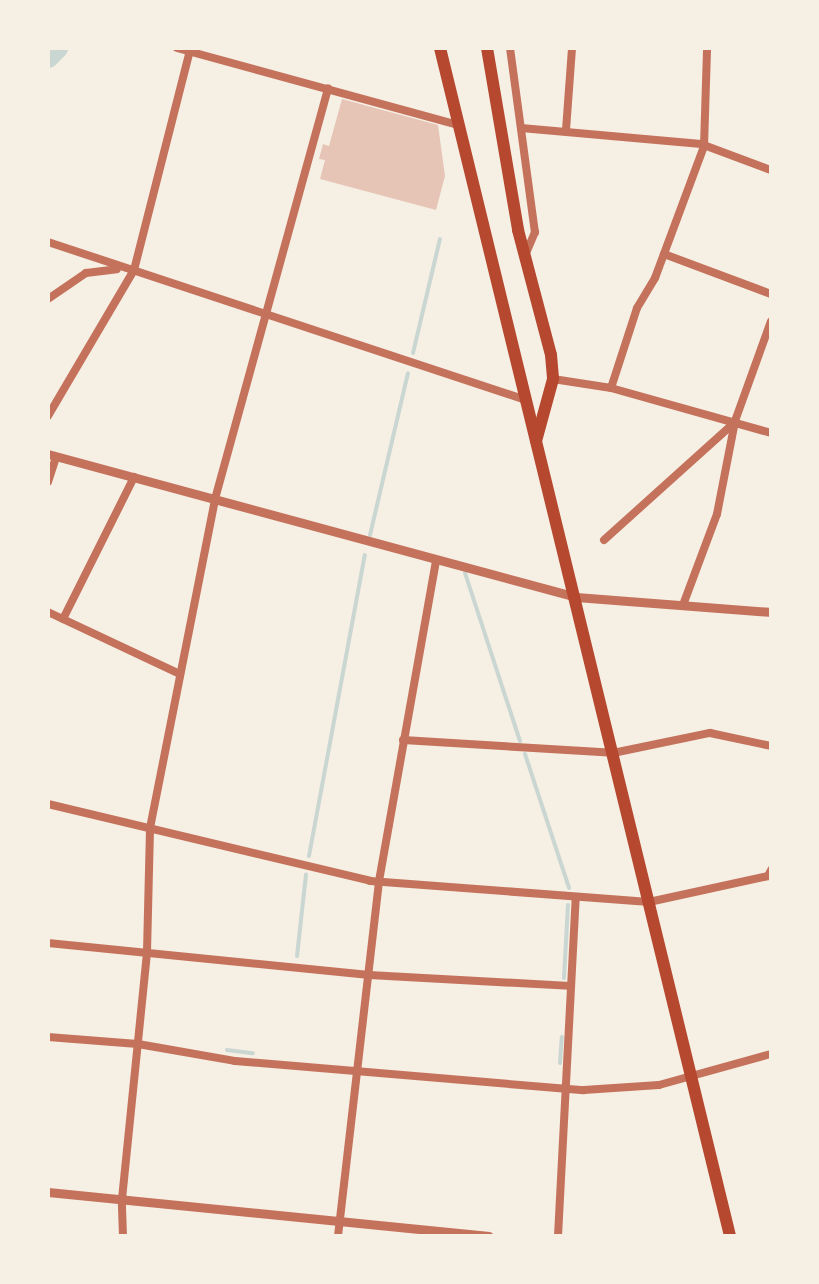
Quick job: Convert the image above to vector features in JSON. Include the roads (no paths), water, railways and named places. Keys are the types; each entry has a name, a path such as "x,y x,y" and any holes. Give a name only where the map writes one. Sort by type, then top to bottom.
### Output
{"main road":[{"path":"440,48 693,1072 730,1236"},
{"path":"487,48 525,255 546,328 553,379 536,441"}],"street":[{"path":"177,48 459,125"},
{"path":"510,48 535,232 525,255"},
{"path":"566,130 572,48"},
{"path":"611,388 637,308 664,254 704,146 707,48"},
{"path":"48,416 134,270 190,50"},
{"path":"123,1236 122,1199 147,952 150,828 215,499 328,88"},
{"path":"521,128 566,130 704,146 771,170"},
{"path":"48,242 266,317 526,400"},
{"path":"664,254 771,294"},
{"path":"48,299 86,273 134,270"},
{"path":"683,605 717,514 735,421 771,321"},
{"path":"553,379 611,388 771,433"},
{"path":"604,540 735,421"},
{"path":"48,482 52,456 576,597 771,612"},
{"path":"63,619 134,477"},
{"path":"338,1236 379,881 436,560"},
{"path":"48,612 180,674"},
{"path":"403,740 613,753 710,733 771,746"},
{"path":"48,804 379,881 649,902 770,874"},
{"path":"558,1236 576,898"},
{"path":"48,943 369,975 570,986"},
{"path":"48,1037 138,1044 235,1061 625,1090 771,1054"},
{"path":"48,1192 489,1236"}],"waterway":[{"path":"48,57 57,48"},
{"path":"413,353 440,239"},
{"path":"370,535 408,373"},
{"path":"309,856 365,555"},
{"path":"465,573 520,741"},
{"path":"525,754 569,888"},
{"path":"297,956 306,874"},
{"path":"564,978 568,905"},
{"path":"560,1063 562,1037"},
{"path":"227,1050 253,1053"}]}
